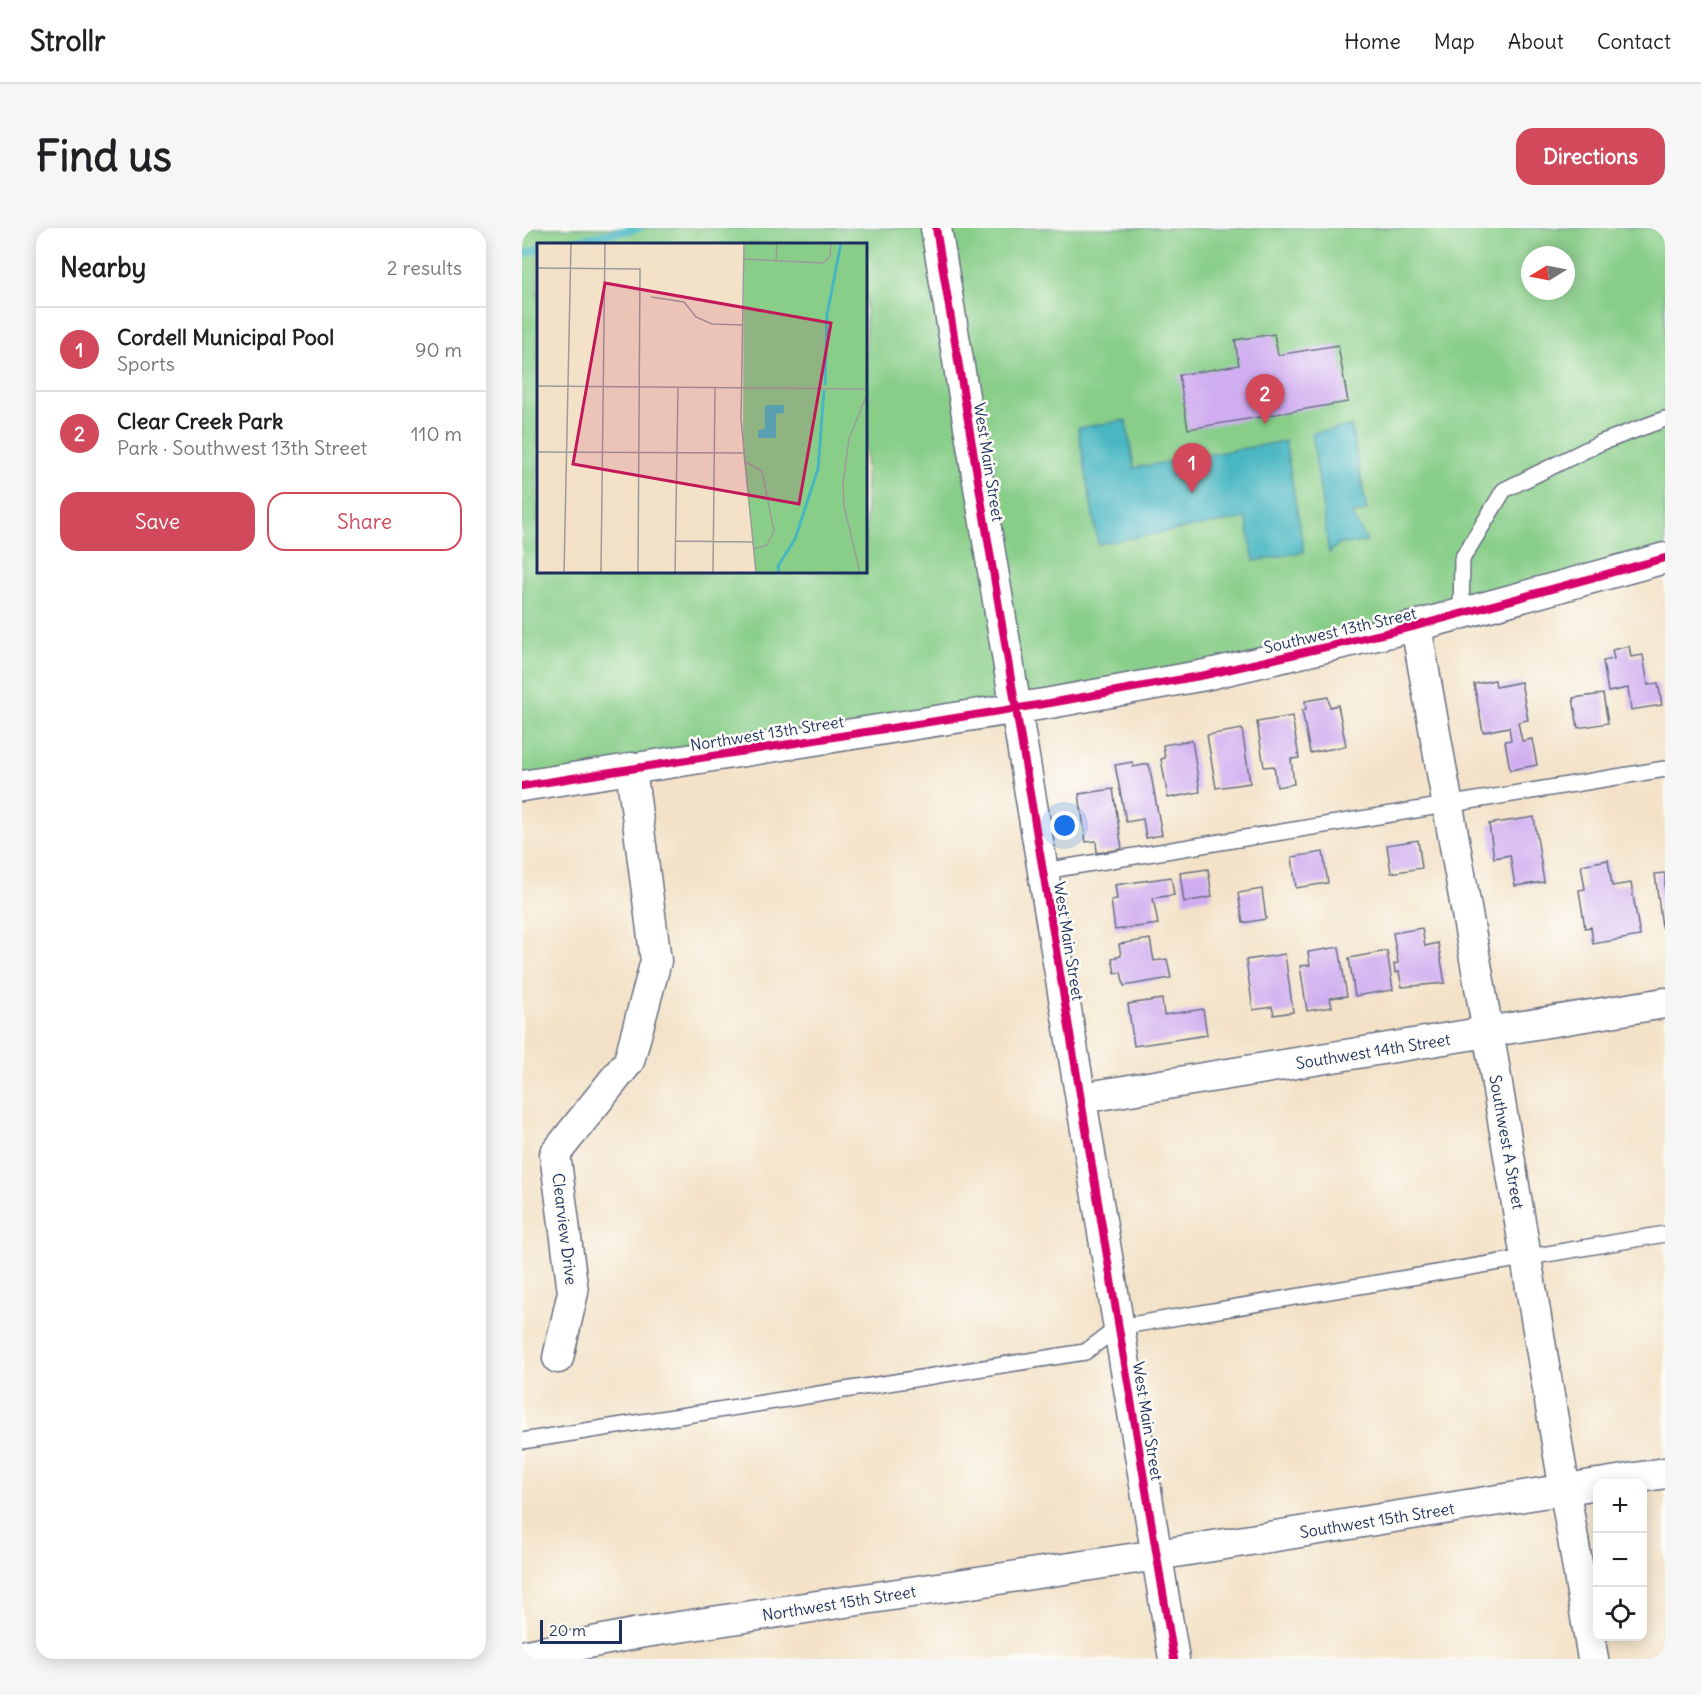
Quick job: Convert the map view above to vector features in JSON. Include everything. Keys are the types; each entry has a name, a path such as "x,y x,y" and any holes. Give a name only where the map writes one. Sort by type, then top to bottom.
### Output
{"street":[{"name":"West Main Street","path":"938,238 1174,1659"},
{"name":"Southwest 13th Street","path":"1016,707 1205,675 1416,626 1665,558"},
{"name":"Southwest A Street","path":"1416,626 1488,1032 1593,1659"},
{"name":"Northwest 13th Street","path":"522,786 1016,707"},
{"name":"Clearview Drive","path":"558,1358 573,1292 555,1154 629,1061 656,961 631,768"},
{"name":"Southwest 14th Street","path":"1081,1098 1665,1003"},
{"name":"Southwest 15th Street","path":"1629,1479 1665,1473"},
{"name":"Southwest 15th Street","path":"1157,1555 1593,1485"},
{"name":"Northwest 15th Street","path":"522,1656 639,1633 1157,1555"}],"lane":[{"path":"1461,614 1462,559 1504,490 1600,443 1665,419"},
{"path":"1044,871 1665,769"},
{"path":"522,1441 1085,1352 1119,1327 1665,1234"}],"green space":[{"path":"522,228 1665,228 1665,558 1416,626 522,786"}],"water":[{"path":"1126,420 1134,468 1285,441 1304,552 1254,561 1246,518 1098,544 1078,428"},
{"path":"1351,426 1367,510 1352,515 1367,542 1339,544 1329,553 1312,433"}],"building":[{"path":"1274,334 1278,355 1338,345 1348,402 1188,429 1179,375 1239,365 1235,340"},
{"path":"1629,646 1631,657 1643,655 1648,685 1658,683 1662,705 1631,710 1628,688 1608,692 1603,661 1614,659 1612,650"},
{"path":"1495,680 1496,687 1521,682 1528,720 1518,722 1522,741 1532,739 1537,765 1510,770 1505,741 1511,740 1509,727 1483,732 1474,684"},
{"path":"1603,694 1608,723 1578,728 1573,698"},
{"path":"1328,697 1330,707 1338,705 1346,746 1310,753 1302,710 1306,709 1305,701"},
{"path":"1292,716 1299,758 1291,759 1294,784 1277,787 1274,766 1264,767 1257,722"},
{"path":"1242,729 1250,783 1216,788 1207,735"},
{"path":"1192,740 1200,792 1168,798 1161,759 1165,758 1163,745"},
{"path":"1132,762 1133,767 1149,764 1162,835 1146,838 1143,819 1126,822 1115,765"},
{"path":"1113,789 1122,849 1097,853 1096,841 1086,842 1079,794"},
{"path":"1534,817 1544,882 1515,886 1510,855 1494,858 1489,824"},
{"path":"1418,840 1422,868 1391,873 1387,845"},
{"path":"1323,852 1328,883 1296,888 1292,857"},
{"path":"1608,860 1612,886 1631,883 1640,936 1593,944 1591,927 1585,928 1579,890 1585,889 1581,865"},
{"path":"1208,869 1212,897 1184,902 1180,873"},
{"path":"1665,873 1665,927 1662,927 1655,874"},
{"path":"1171,877 1174,895 1153,898 1158,924 1115,930 1111,900 1117,899 1115,885"},
{"path":"1262,889 1266,919 1243,923 1238,893"},
{"path":"1422,928 1425,946 1438,943 1445,983 1402,987 1399,972 1395,973 1394,964 1398,963 1393,933"},
{"path":"1150,939 1154,961 1167,959 1171,978 1124,986 1121,972 1115,973 1112,958 1121,956 1119,944"},
{"path":"1339,947 1347,996 1330,998 1332,1007 1307,1011 1300,966 1310,965 1308,952"},
{"path":"1387,951 1393,990 1355,996 1349,958"},
{"path":"1285,954 1293,1012 1274,1015 1272,1007 1253,1010 1246,960"},
{"path":"1162,999 1164,1015 1203,1009 1207,1035 1134,1046 1128,1004"}],"waterway":[{"path":"563,243 639,228"},
{"path":"522,254 537,249"}],"cycle path":[{"path":"936,228 1174,1659"},
{"path":"522,786 1050,703 1205,675 1416,626 1665,558"}],"place":[{"name":"Clear Creek Park","path":"1265,424"},
{"name":"Cordell Municipal Pool","path":"1192,493"}]}
